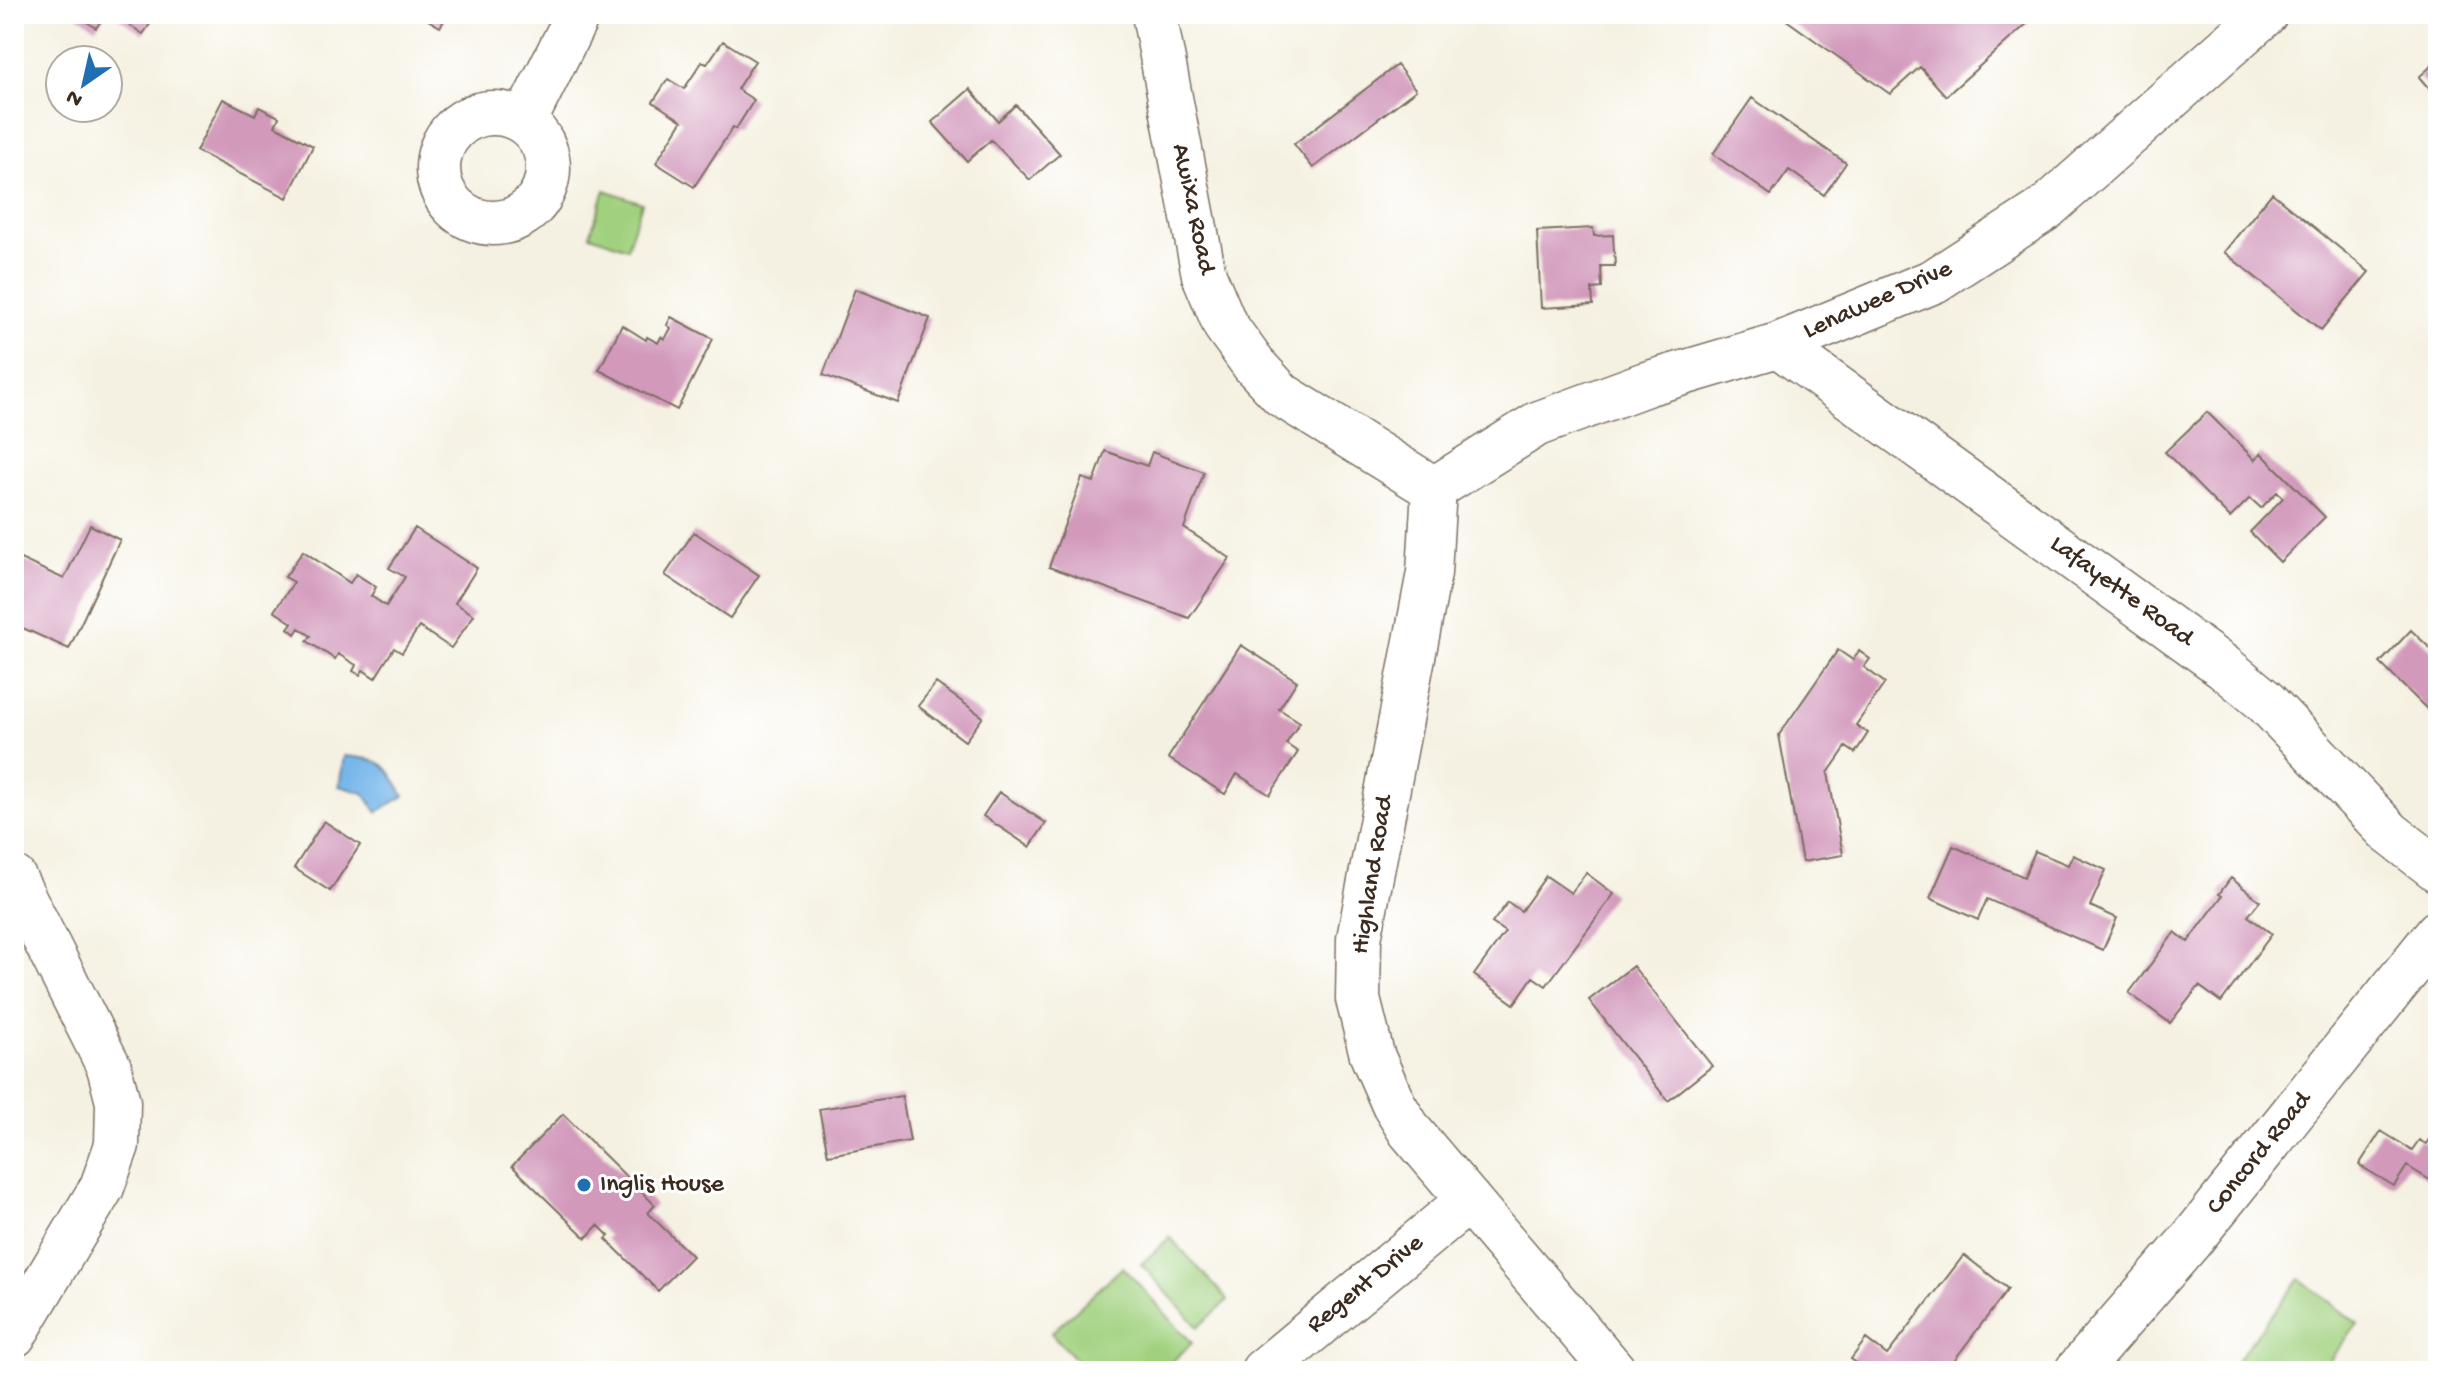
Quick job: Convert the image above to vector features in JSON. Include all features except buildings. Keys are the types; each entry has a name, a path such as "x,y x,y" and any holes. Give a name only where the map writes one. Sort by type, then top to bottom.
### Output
{"street":[{"path":"524,122 578,14"},
{"name":"Awixa Road","path":"1154,14 1204,275 1225,325 1254,365 1282,395 1434,489"},
{"name":"Lenawee Drive","path":"1434,489 1537,424 1646,384 1778,345 1934,281 2045,209 2265,14"},
{"name":"Lafayette Road","path":"1778,345 2224,667 2265,701 2390,833 2438,870"},
{"name":"Highland Road","path":"1434,489 1429,573 1359,939 1358,999 1372,1055 1394,1105 1410,1131 1614,1371"},
{"path":"14,878 109,1067 118,1102 117,1145 102,1187 14,1335"},
{"name":"Concord Road","path":"2077,1371 2191,1240 2438,932"},
{"name":"Regent Drive","path":"1263,1371 1469,1200"}],"green space":[{"path":"605,190 642,203 627,248 590,235"},
{"path":"1170,1237 1228,1300 1198,1327 1141,1264"},
{"path":"1123,1267 1192,1343 1162,1371 1086,1371 1051,1333"},
{"path":"2300,1279 2358,1324 2321,1371 2228,1371"}],"water":[{"path":"344,756 382,764 404,796 377,812 364,793 339,786"}],"place":[{"name":"Inglis House","path":"584,1185"}]}
